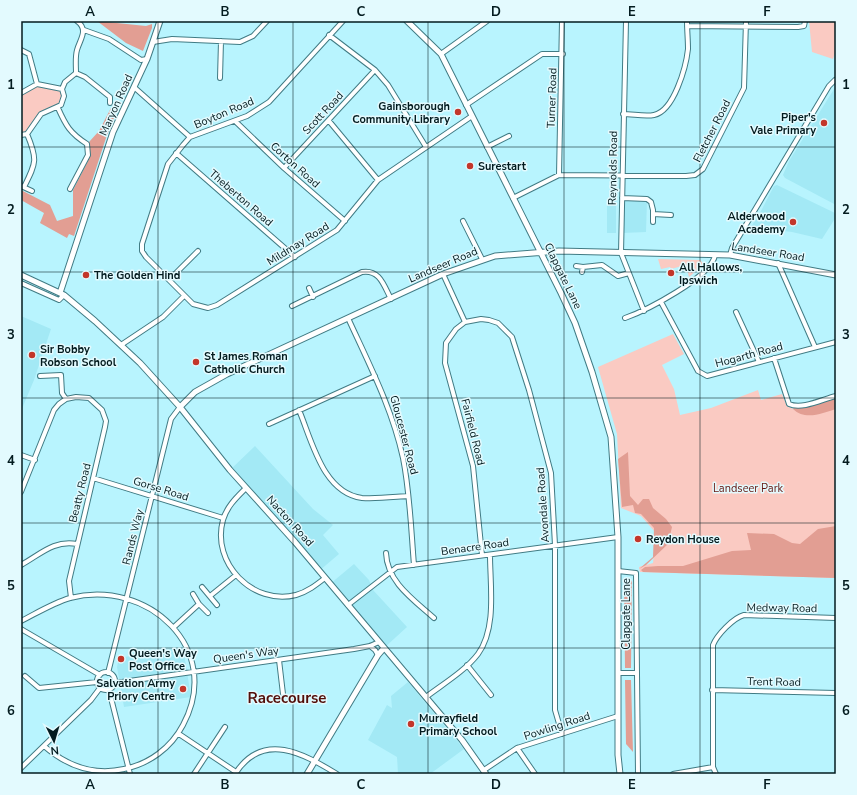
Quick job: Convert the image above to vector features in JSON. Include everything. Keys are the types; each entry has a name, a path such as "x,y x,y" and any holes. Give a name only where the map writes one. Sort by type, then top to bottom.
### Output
{"street":[{"path":"77,21 84,30 109,39 141,60 147,59"},
{"name":"Maryon Road","path":"62,294 113,132 135,88 160,21"},
{"path":"153,42 172,39 221,41 245,40 253,36 267,21"},
{"name":"Boyton Road","path":"184,296 142,251 142,244 168,164 190,137 235,121 258,110 269,102 343,21"},
{"name":"Clapgate Lane","path":"407,21 441,54 575,323 592,372 611,437 618,537 618,755 620,774"},
{"path":"441,54 487,21"},
{"name":"Turner Road","path":"559,175 562,21"},
{"name":"Reynolds Road","path":"626,21 621,253 644,311"},
{"path":"623,114 654,115 663,112 668,105 681,80 688,49 687,21"},
{"name":"Fletcher Road","path":"559,175 686,176 695,175 704,169 744,88 746,21"},
{"path":"687,26 798,27 804,26 805,21"},
{"path":"21,135 27,134 41,114 47,110 58,108 64,101 62,89 65,82 76,73 77,50 84,36 84,30"},
{"path":"329,36 375,70 388,85 426,147"},
{"path":"220,78 221,41"},
{"path":"21,50 29,54 37,84"},
{"path":"466,105 542,54 562,54"},
{"name":"Scott Road","path":"284,168 375,70"},
{"path":"76,73 85,77 110,97 110,103"},
{"path":"730,255 732,248 828,86 835,80"},
{"path":"21,93 37,84 62,89"},
{"path":"135,88 190,137"},
{"path":"58,108 62,121 70,131 87,144 88,155 70,189"},
{"name":"Mildmay Road","path":"184,296 193,304 208,308 216,305 295,257 337,230 378,180 472,116"},
{"path":"329,120 378,180"},
{"name":"Corton Road","path":"235,121 284,168 345,221"},
{"path":"27,134 35,154 35,166 23,186 32,191"},
{"path":"487,147 509,136"},
{"name":"Theberton Road","path":"176,153 295,257"},
{"path":"513,198 559,175"},
{"path":"622,198 647,199 653,205 652,222"},
{"path":"653,214 671,215"},
{"path":"463,221 482,259"},
{"path":"169,280 198,251"},
{"name":"Landseer Road","path":"180,407 194,392 207,384 443,274 482,259 507,254 539,251 730,255 836,275"},
{"path":"625,318 644,311 683,288 712,263 715,255"},
{"path":"778,263 815,347"},
{"path":"576,266 583,269 602,265 618,276 629,273"},
{"path":"292,306 362,272 368,271 374,272 381,279 391,299"},
{"path":"443,274 465,322"},
{"name":"Nacton Road","path":"21,275 62,294 121,345 180,407 208,445 295,542 462,740 485,772"},
{"path":"21,283 59,300 62,294"},
{"path":"309,288 312,297"},
{"path":"121,345 163,318 184,296"},
{"name":"Hogarth Road","path":"661,302 691,360 701,374 707,376 836,342"},
{"path":"736,312 759,362"},
{"name":"Gloucester Road","path":"348,318 385,398 403,458 414,565"},
{"name":"Avondale Road","path":"465,322 481,319 494,322 506,329 512,337 530,390 551,472 555,545 555,710 562,734"},
{"name":"Fairfield Road","path":"465,322 456,329 446,343 445,363 473,466 482,556"},
{"path":"774,358 789,404 794,406 802,406 836,396"},
{"path":"21,492 54,410 66,399 62,393 61,375 40,376"},
{"path":"269,424 375,376"},
{"name":"Beatty Road","path":"66,399 76,397 89,398 102,410 106,421 69,581 71,598"},
{"name":"Rands Way","path":"108,673 171,419 180,407"},
{"path":"299,410 327,476 341,491 362,498 408,496"},
{"path":"21,455 35,460"},
{"name":"Gorse Road","path":"93,478 223,518"},
{"path":"246,488 232,503 223,518 223,546 230,568 236,575 247,585 257,591 280,596 304,592 325,578"},
{"name":"Benacre Road","path":"348,605 397,567 618,537"},
{"path":"21,565 46,548 58,544 77,544"},
{"path":"386,553 390,572 400,587 434,618"},
{"path":"426,697 466,666 485,644 490,625 490,555"},
{"name":"Clapgate Lane","path":"618,571 636,573 638,774"},
{"path":"210,596 236,575"},
{"path":"202,587 217,605"},
{"path":"193,594 208,613"},
{"path":"21,621 56,603 71,598 100,595 127,599 153,610 174,627 184,643 194,671 196,686 194,698 191,709 178,734 153,758 142,764 128,769 111,771 83,769 66,763 44,746"},
{"path":"174,627 200,604"},
{"name":"Medway Road","path":"713,767 712,690 713,645 715,640 737,619 744,616 836,618"},
{"path":"21,629 100,675 108,673 114,678 115,683 109,690"},
{"name":"Queen's Way","path":"115,683 370,646 379,642"},
{"path":"370,646 378,655"},
{"path":"307,774 378,655 384,648"},
{"path":"279,660 283,694"},
{"path":"466,666 491,695"},
{"path":"618,673 636,673"},
{"path":"100,675 97,682 100,688"},
{"path":"25,676 39,688 97,682"},
{"path":"100,688 109,690"},
{"path":"21,768 91,700 100,688"},
{"path":"109,690 130,774"},
{"name":"Trent Road","path":"712,690 836,693"},
{"name":"Powling Road","path":"485,772 517,748 618,716"},
{"path":"194,774 225,727"},
{"path":"178,734 208,753 235,773 254,755 274,749 288,749 298,752 336,774"},
{"path":"517,748 535,774"},
{"path":"673,774 713,767 716,774"},
{"path":"82,774 83,769"}],"shaded area":[{"path":"97,21 146,26 152,24 152,28 143,51 126,43"},
{"name":"Piper's Vale Primary","path":"836,86 836,205 785,178 783,175 789,161"},
{"path":"111,108 117,110 106,138 74,236 69,234 67,238 40,223 44,213 21,200 21,190 50,205 57,221 73,216 73,190 90,156 89,142 99,131"},
{"name":"Alderwood Academy","path":"777,185 835,213 836,217 822,239 792,232 751,227 774,186"},
{"path":"607,198 616,198 616,233 607,233"},
{"path":"625,201 647,201 646,232 623,233"},
{"name":"Sir Bobby Robson School","path":"21,316 51,329 34,380 21,411"},
{"path":"836,398 836,409 820,414 803,415 793,409 794,407 801,408"},
{"path":"255,446 313,509 333,525 323,535 339,554 319,571 230,470"},
{"path":"628,452 630,496 638,505 643,499 649,499 653,508 666,519 672,527 668,544 646,565 639,569 653,557 654,528 641,514 635,513 633,505 622,507 618,459"},
{"path":"836,526 836,578 643,572 641,570 645,567 683,566 732,551 751,550 747,533 774,534 792,543 800,544 818,529"},
{"path":"354,564 369,580 373,590 407,627 384,648 330,584"},
{"path":"624,580 628,580 629,584 632,580 631,668 625,668"},
{"path":"183,647 191,697 124,707 117,667 119,658"},
{"path":"625,680 631,680 633,752 626,744"},
{"name":"Murrayfield Primary School","path":"408,682 464,749 430,774 398,774 397,757 368,740 387,705 392,708 391,696"}],"green space":[{"path":"809,21 836,21 836,50 833,59 812,52"},
{"path":"37,84 62,89 64,101 41,114 27,134 21,135 21,93"},
{"path":"658,259 700,260 703,265 689,277 686,265 671,269 670,267 661,269"},
{"name":"Landseer Park","path":"673,334 684,354 662,365 674,389 680,415 711,408 758,390 761,400 782,394 787,406 798,409 811,408 836,400 836,578 640,572 639,567 653,563 656,533 641,516 621,508 617,434 598,367"}],"place":[{"name":"Gainsborough Community Library","path":"458,112"},
{"name":"Piper's Vale Primary","path":"824,123"},
{"name":"Surestart","path":"470,166"},
{"name":"Alderwood Academy","path":"793,222"},
{"name":"All Hallows, Ipswich","path":"671,273"},
{"name":"The Golden Hind","path":"86,275"},
{"name":"Sir Bobby Robson School","path":"32,355"},
{"name":"St James Roman Catholic Church","path":"196,362"},
{"name":"Reydon House","path":"638,539"},
{"name":"Queen's Way Post Office","path":"121,659"},
{"name":"Salvation Army Priory Centre","path":"183,689"},
{"name":"Murrayfield Primary School","path":"411,724"}],"district":[{"name":"Racecourse","path":"287,698"}]}
